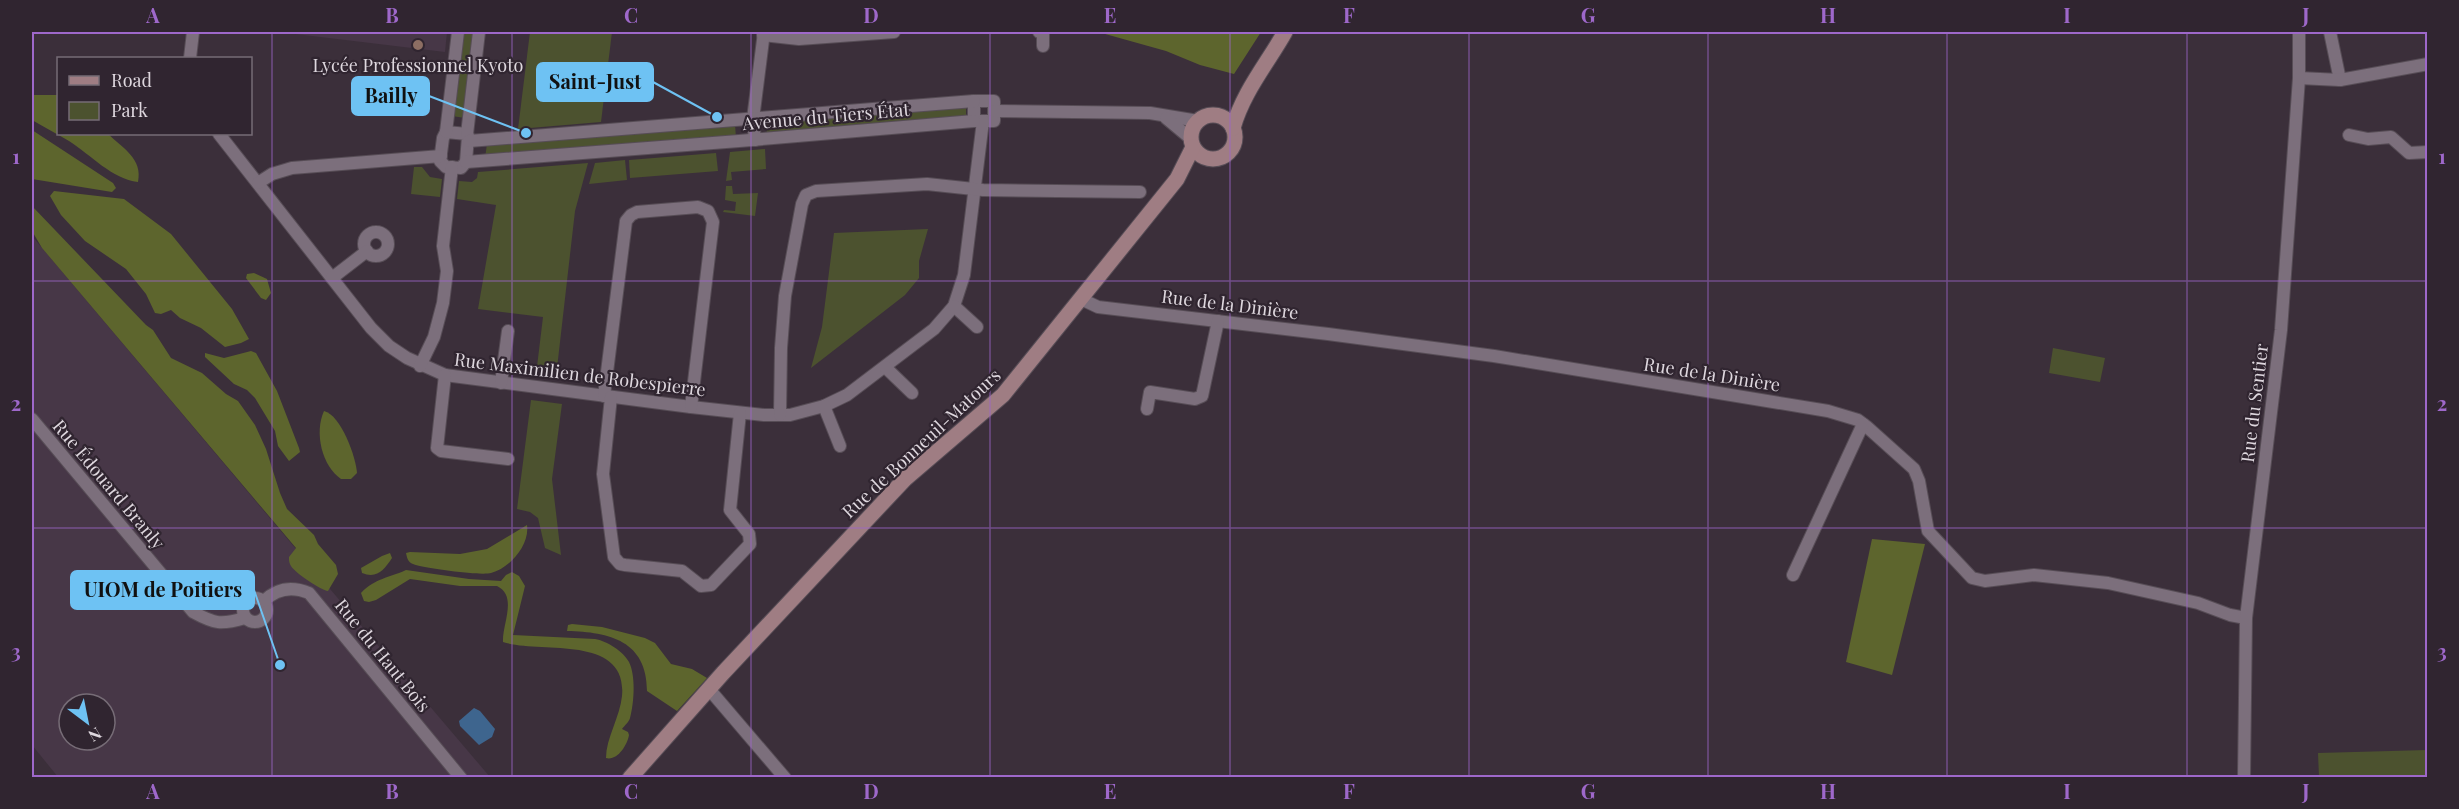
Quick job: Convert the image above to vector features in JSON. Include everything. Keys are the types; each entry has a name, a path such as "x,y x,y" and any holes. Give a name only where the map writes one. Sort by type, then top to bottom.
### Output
{"main road":[{"path":"1233,128 1219,116 1209,116 1198,121 1192,128 1192,142 1200,156 1208,159 1219,159 1230,151 1234,141 1233,128 1238,110 1247,90 1285,32"},
{"path":"1219,116 1247,90"},
{"name":"Rue de Bonneuil-Matours","path":"630,777 905,479 1003,395 1177,179 1192,142"},
{"name":"Rue de Bonneuil-Matours","path":"1177,179 1208,159"}],"street":[{"path":"190,57 193,32"},
{"path":"420,366 434,337 443,303 447,271 443,246 452,167 442,164 441,156 458,32"},
{"path":"466,162 479,32"},
{"path":"755,140 753,119 763,33 799,39 894,32"},
{"path":"1039,32 1043,33 1043,46"},
{"name":"Rue du Sentier","path":"2244,777 2246,618 2281,330 2300,78 2299,32"},
{"path":"2330,32 2340,80"},
{"path":"2300,78 2340,80 2427,64"},
{"path":"974,101 994,101 994,121 978,121"},
{"name":"Avenue du Tiers État","path":"446,132 468,138 753,119 974,101"},
{"name":"Rue Maximilien de Robespierre","path":"220,135 380,337 420,366 445,375 501,383 780,416 824,406 847,395 934,329 954,306 964,275 975,189 978,121 974,101"},
{"path":"994,111 1162,115 1198,121"},
{"path":"1162,115 1192,142"},
{"name":"Avenue du Tiers État","path":"452,167 461,168 466,162 978,121"},
{"path":"2349,135 2368,139 2391,137 2409,153 2427,152"},
{"path":"258,183 272,174 292,168 441,156"},
{"path":"780,416 781,348 785,296 802,204 806,195 816,191 898,184 931,184 975,189 1140,192"},
{"path":"691,407 713,222 708,211 699,207 637,212 631,214 626,221 608,396 603,474 614,557 620,564 682,571 701,586 706,587 750,544 749,534 730,510 741,413"},
{"path":"332,278 367,251"},
{"name":"Rue de la Dinière","path":"1081,299 1098,307 1506,358 1828,411 1863,424 1914,469 1919,481 1928,531 1972,578 1985,581 2034,575 2108,583 2198,603 2230,615 2246,618"},
{"path":"954,306 977,327"},
{"path":"1147,409 1150,392 1196,399 1202,396 1218,321"},
{"path":"501,383 508,331"},
{"path":"885,366 912,393"},
{"path":"445,375 437,448 441,451 508,459"},
{"path":"824,406 840,446"},
{"name":"Rue Édouard Branly","path":"32,419 193,612 209,621 224,624 245,618"},
{"path":"1793,575 1863,424"},
{"name":"Rue du Haut Bois","path":"245,618 242,609 246,601 253,598 264,602 270,595 283,589 298,589 309,593 461,777"},
{"path":"709,689 785,777"}],"shaded area":[{"name":"Lycée Professionnel Kyoto","path":"279,32 447,32 445,52"},
{"path":"32,236 490,777 58,777 32,745"}],"green space":[{"path":"462,32 476,32 465,118 452,116"},
{"path":"530,32 612,32 601,122 518,129"},
{"path":"1098,32 1261,32 1234,74 1200,65 1166,51"},
{"path":"32,95 57,95 57,134 32,120"},
{"path":"966,107 966,118 767,135 766,122"},
{"path":"735,124 736,138 485,158 487,144"},
{"path":"32,130 113,183 116,188 112,192 32,179"},
{"path":"58,135 109,135 135,160 139,174 138,182 119,176"},
{"path":"765,149 766,169 731,172 732,180 726,181 730,152"},
{"path":"716,153 718,171 630,178 629,160"},
{"path":"625,160 627,180 589,184 595,163"},
{"path":"588,163 575,211 556,377 536,375 543,317 478,309 496,205 457,199 459,181 472,182 477,178 478,172"},
{"path":"414,167 422,167 430,177 442,179 440,197 411,194"},
{"path":"726,186 732,186 733,194 758,193 755,216 723,212 724,210 735,211 736,202 725,200"},
{"path":"54,191 124,199 171,234 232,309 249,339 225,347 201,328 180,318 171,310 161,314 155,313 146,294 126,269 85,241 61,215 50,196"},
{"path":"32,206 153,330 171,358 202,373 226,394 238,401 255,425 266,449 287,509 314,535 318,544 336,565 338,574 328,591 308,581 293,569 289,557 296,548 42,248 32,231"},
{"path":"928,229 919,261 919,278 905,295 811,368 822,327 834,233"},
{"path":"254,273 267,279 271,293 266,300 261,298 246,278 247,274"},
{"path":"2053,348 2105,358 2100,382 2049,373"},
{"path":"251,351 256,353 277,391 299,448 300,452 289,461 278,446 275,431 255,398 247,390 234,384 205,357 205,353 224,358"},
{"path":"531,400 562,404 552,479 561,555 545,548 538,518 530,512 517,509"},
{"path":"324,411 330,414 342,428 351,447 357,473 351,479 341,479 334,473 325,458 320,439"},
{"path":"527,525 525,540 517,555 505,566 491,573 464,573 419,566 409,561 406,553 460,554 487,549"},
{"path":"1872,539 1925,544 1892,675 1846,662"},
{"path":"390,553 392,558 380,572 372,575 362,573 361,568"},
{"path":"406,570 501,581 512,572 519,576 525,586 513,635 595,639 619,650 629,662 634,690 630,718 622,729 629,735 621,752 614,757 606,758 608,743 622,696 620,676 611,663 596,654 578,650 503,642 508,603 507,596 497,586 460,586 410,579 376,600 364,601 361,593 366,588 377,581"},
{"path":"568,625 602,627 645,638 655,643 671,664 692,669 707,678 677,711 647,691 641,661 633,650 611,637 567,631"},
{"path":"2427,750 2427,777 2319,777 2318,753"}],"water":[{"path":"474,708 480,711 495,729 492,737 479,745 460,726 459,721"}],"place":[{"name":"Lycée Professionnel Kyoto","path":"418,45"},
{"name":"Saint-Just","path":"717,117"},
{"name":"Bailly","path":"526,133"},
{"name":"UIOM de Poitiers","path":"280,665"}]}
